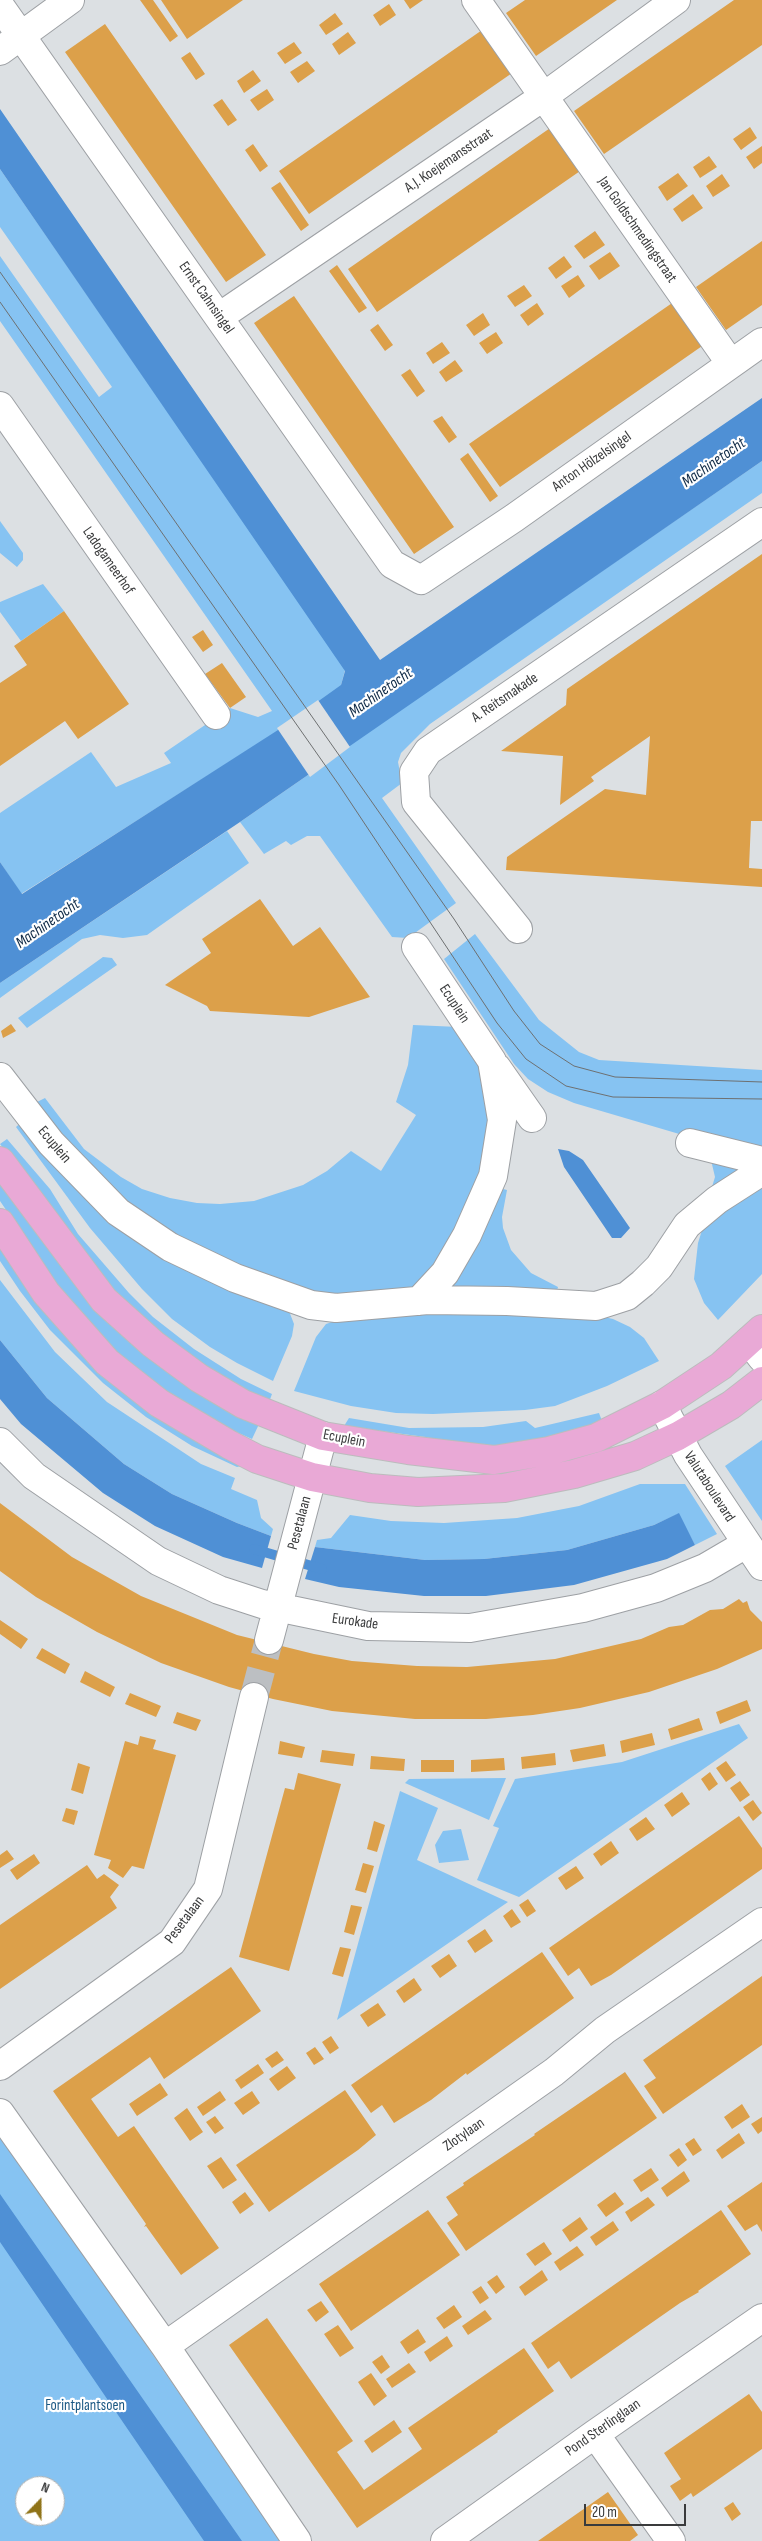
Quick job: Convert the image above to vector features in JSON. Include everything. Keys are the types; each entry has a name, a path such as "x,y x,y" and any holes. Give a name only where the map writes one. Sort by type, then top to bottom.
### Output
{"main road":[{"name":"Ecuplein","path":"0,1160 104,1300 153,1344 199,1378 243,1404 323,1436 408,1450 494,1460 549,1451 596,1438 662,1405 758,1343"},
{"path":"0,1223 46,1293 107,1362 159,1403 230,1444 257,1459 312,1477 370,1488 418,1492 504,1488 583,1472 635,1456 678,1436 731,1405 762,1381"}],"street":[{"path":"10,43 70,0"},
{"name":"A.J. Koejemansstraat","path":"219,317 544,97 676,0"},
{"name":"Ernst Cahnsingel","path":"0,6 10,43 219,317 392,564 421,580"},
{"name":"Jan Goldschmedingstraat","path":"482,9 730,364"},
{"name":"Anton Hölzelsingel","path":"421,580 514,518 762,342"},
{"name":"Ladogameerhof","path":"0,406 216,715"},
{"name":"A. Reitsmakade","path":"518,929 416,802 414,772 428,751 762,522"},
{"name":"Ecuplein","path":"416,947 532,1118"},
{"name":"Ecuplein","path":"419,1301 445,1273 497,1177 502,1120 492,1061"},
{"name":"Ecuplein","path":"0,1077 51,1142 88,1184 118,1212 170,1247 235,1278 311,1306 336,1308 419,1301 566,1298 596,1306 627,1296 659,1267 698,1209 762,1171"},
{"path":"690,1143 762,1161"},
{"name":"Valutaboulevard","path":"662,1405 688,1455 762,1566"},
{"name":"Pesetalaan","path":"269,1640 323,1436"},
{"name":"Eurokade","path":"0,1442 34,1476 158,1561 219,1590 280,1597 368,1626 470,1628 583,1608 656,1588 705,1568 746,1544"},
{"name":"Pesetalaan","path":"0,2066 172,1942 208,1890 254,1696"},
{"name":"Zlotylaan","path":"165,2346 554,2072 605,2030 762,1922"},
{"path":"0,2113 165,2346 297,2541"},
{"name":"Pond Sterlinglaan","path":"445,2541 762,2318"},
{"path":"595,2434 671,2541"}],"green space":[{"path":"0,169 342,664 345,670 341,685 349,745 762,461 762,493 430,724 401,753 398,762 402,783 382,798 456,903 408,938 392,937 320,836 307,836 291,845 286,841 264,854 240,822 308,775 278,731 21,894 0,862 0,813 91,752 116,787 171,763 164,753 230,708 258,717 272,711 0,321 0,256 99,397 112,387 0,227"},
{"path":"0,521 23,553 23,560 17,567 0,553"},
{"path":"43,584 64,611 21,641 0,612 0,602"},
{"path":"227,831 249,863 147,935 123,938 100,935 82,939 0,998 0,983"},
{"path":"475,934 539,1020 579,1052 599,1060 762,1070 762,1146 737,1151 574,1103 548,1092 528,1079 514,1064 444,959"},
{"path":"103,957 112,958 117,965 27,1028 18,1018"},
{"path":"413,1025 459,1027 478,1059 488,1086 490,1152 453,1244 415,1286 384,1296 314,1293 269,1281 132,1214 31,1105 45,1098 84,1149 121,1177 142,1189 170,1198 197,1203 220,1204 254,1201 303,1185 327,1171 351,1151 381,1171 416,1115 396,1102 408,1065"},
{"path":"26,1118 70,1172 289,1311 294,1324 292,1336 273,1381 210,1347 172,1319 142,1289 90,1228 16,1127"},
{"path":"7,1139 50,1189 78,1234 129,1293 153,1317 194,1349 241,1379 272,1394 269,1402 224,1380 166,1341 118,1295 70,1237 0,1144"},
{"path":"711,1160 747,1168 711,1190 715,1177"},
{"path":"0,1180 62,1263 260,1422 252,1439 214,1422 159,1387 124,1360 95,1331 68,1301 0,1201"},
{"path":"762,1187 762,1274 718,1320 704,1303 694,1279 698,1243 703,1227 712,1213"},
{"path":"499,1188 507,1190 502,1217 503,1228 511,1250 531,1273 558,1287 556,1295 449,1287"},
{"path":"0,1241 42,1304 241,1466 237,1467 192,1446 146,1417 103,1383 50,1330 20,1291 0,1261"},
{"path":"0,1280 55,1352 107,1402 201,1464 235,1478 231,1489 257,1500 261,1518 273,1529 271,1536 172,1494 124,1464 47,1398 0,1340"},
{"path":"390,1311 591,1314 613,1319 630,1327 644,1338 659,1361 607,1386 555,1406 525,1410 433,1414 396,1413 351,1406 294,1391 316,1337 326,1324 344,1318"},
{"path":"599,1413 602,1421 585,1430 511,1446 470,1447 425,1437 344,1426 349,1418 409,1428 483,1427 526,1421 535,1428"},
{"path":"762,1440 762,1521 725,1466"},
{"path":"640,1484 685,1484 717,1534 695,1545 678,1514 654,1525 567,1550 484,1559 425,1560 315,1547 317,1540 331,1538 350,1515 391,1521 444,1523 517,1518 579,1506"},
{"path":"739,1724 748,1738 519,1897 477,1880 499,1828 493,1826 515,1779 622,1762"},
{"path":"506,1778 489,1820 405,1783 409,1779"},
{"path":"400,1791 438,1808 417,1860 508,1902 337,2020"},
{"path":"461,1829 469,1860 439,1863 435,1845 443,1831"},
{"name":"Forintplantsoen","path":"0,2131 280,2541 0,2541"}],"water":[{"name":"Machinetocht","path":"0,109 380,660 762,398 762,461 240,822 0,983 0,862 22,894 278,730 341,685 345,671 0,169"},
{"path":"558,1149 569,1151 583,1160 630,1228 621,1238 612,1238 564,1167"},
{"path":"0,1340 47,1398 124,1464 172,1494 271,1536 262,1568 223,1557 155,1526 103,1493 21,1424 0,1399"},
{"path":"679,1513 695,1545 667,1559 574,1585 486,1596 424,1596 339,1587 305,1579 315,1547 425,1560 484,1559 567,1550 654,1525"},
{"path":"0,2194 242,2541 204,2541 0,2242"}],"pier":[{"path":"318,700 350,747 310,777 277,728"}],"building":[{"path":"140,0 153,0 178,36 170,42"},
{"path":"161,0 243,0 187,39"},
{"path":"404,0 423,0 410,9"},
{"path":"525,0 617,0 536,56 506,13"},
{"path":"734,0 762,0 762,45 604,154 574,111"},
{"path":"389,4 396,15 380,26 373,15"},
{"path":"335,13 343,24 326,35 319,25"},
{"path":"105,24 266,255 226,282 65,52"},
{"path":"485,28 515,71 309,214 279,171"},
{"path":"348,32 356,43 339,55 332,44"},
{"path":"294,42 302,53 285,64 277,53"},
{"path":"190,52 205,74 196,80 181,58"},
{"path":"307,61 315,71 298,83 290,72"},
{"path":"253,70 261,81 244,93 237,81"},
{"path":"267,89 274,100 258,111 250,100"},
{"path":"222,99 237,120 228,126 213,105"},
{"path":"553,126 583,169 377,312 348,269"},
{"path":"750,127 757,138 741,150 733,139"},
{"path":"253,144 268,166 260,172 245,150"},
{"path":"762,146 762,163 754,169 746,157"},
{"path":"709,156 717,167 700,178 693,167"},
{"path":"678,173 688,186 667,201 658,187"},
{"path":"722,174 730,186 713,197 706,186"},
{"path":"280,182 309,225 301,231 271,188"},
{"path":"693,194 703,208 682,222 673,209"},
{"path":"595,231 605,245 584,259 574,246"},
{"path":"762,241 762,305 726,330 696,287"},
{"path":"610,252 620,266 599,280 589,266"},
{"path":"564,256 572,267 556,279 548,268"},
{"path":"337,265 367,308 359,313 329,271"},
{"path":"578,275 585,286 569,298 561,286"},
{"path":"524,285 532,296 515,307 507,296"},
{"path":"294,296 454,527 414,554 254,323"},
{"path":"675,301 705,344 500,487 469,444"},
{"path":"537,303 544,314 528,326 520,315"},
{"path":"483,313 490,325 474,336 466,325"},
{"path":"378,324 393,345 385,351 370,330"},
{"path":"496,332 503,343 487,354 479,343"},
{"path":"442,342 450,353 433,364 426,353"},
{"path":"455,360 463,371 446,382 439,372"},
{"path":"410,369 425,391 417,397 401,375"},
{"path":"442,416 457,437 449,443 433,421"},
{"path":"468,453 498,496 490,502 460,459"},
{"path":"762,554 762,821 751,821 749,868 762,869 762,887 506,870 507,857 605,789 646,795 650,736 591,777 594,781 560,805 563,756 501,751 566,705 567,689"},
{"path":"64,611 129,704 78,739 65,721 0,766 0,683 27,665 14,646"},
{"path":"203,630 213,645 203,652 192,637"},
{"path":"222,663 246,697 230,708 205,674"},
{"path":"260,899 293,946 320,927 370,997 309,1017 210,1011 207,1006 165,985 211,953 202,939"},
{"path":"11,1024 16,1031 3,1038 1,1031"},
{"path":"0,1503 72,1557 141,1596 237,1635 314,1654 352,1661 417,1666 467,1667 555,1659 641,1639 669,1627 683,1625 710,1610 723,1609 739,1599 743,1603 747,1601 750,1610 762,1622 762,1649 717,1669 649,1692 580,1708 533,1715 486,1719 415,1719 332,1711 273,1699 229,1687 161,1663 97,1632 36,1597 0,1571"},
{"path":"0,1620 28,1639 21,1649 0,1634"},
{"path":"42,1648 70,1664 65,1674 36,1658"},
{"path":"85,1671 115,1687 110,1697 80,1682"},
{"path":"130,1693 161,1706 156,1717 125,1704"},
{"path":"747,1700 751,1711 720,1724 716,1712"},
{"path":"177,1712 201,1720 196,1731 173,1723"},
{"path":"699,1718 703,1730 671,1740 668,1729"},
{"path":"652,1733 655,1745 622,1753 620,1741"},
{"path":"140,1736 156,1740 153,1749 176,1755 144,1869 132,1866 123,1878 108,1868 111,1860 94,1855 125,1741 138,1745"},
{"path":"280,1741 305,1747 302,1758 278,1754"},
{"path":"604,1744 606,1756 573,1762 570,1750"},
{"path":"322,1750 355,1754 353,1766 320,1762"},
{"path":"555,1753 556,1765 522,1769 521,1757"},
{"path":"371,1756 405,1759 404,1771 370,1769"},
{"path":"504,1758 505,1770 471,1772 471,1760"},
{"path":"421,1760 454,1760 454,1772 421,1772"},
{"path":"726,1761 736,1775 726,1782 716,1768"},
{"path":"78,1763 90,1767 83,1794 71,1790"},
{"path":"710,1772 718,1784 709,1791 701,1779"},
{"path":"298,1773 341,1784 289,1971 239,1957 285,1788 294,1790"},
{"path":"740,1781 750,1795 740,1802 730,1788"},
{"path":"682,1792 690,1804 672,1817 664,1805"},
{"path":"753,1800 762,1813 753,1821 743,1807"},
{"path":"66,1808 78,1811 74,1825 62,1821"},
{"path":"739,1816 762,1848 762,1869 611,1975 591,1986 579,1968 568,1976 549,1948"},
{"path":"646,1817 655,1829 637,1841 629,1829"},
{"path":"374,1821 385,1825 377,1852 367,1849"},
{"path":"611,1841 619,1853 601,1866 593,1854"},
{"path":"7,1850 14,1859 0,1868 0,1855"},
{"path":"34,1854 40,1863 17,1880 10,1870"},
{"path":"363,1863 374,1866 366,1893 355,1890"},
{"path":"87,1865 97,1879 104,1874 119,1885 110,1897 117,1908 0,1989 0,1925"},
{"path":"576,1866 584,1878 566,1890 558,1878"},
{"path":"528,1899 536,1911 527,1917 519,1905"},
{"path":"351,1905 362,1907 354,1935 344,1932"},
{"path":"512,1909 521,1922 511,1928 503,1916"},
{"path":"485,1929 493,1941 475,1953 467,1941"},
{"path":"340,1947 351,1949 343,1977 332,1974"},
{"path":"542,1952 574,1998 467,2075 466,2073 431,2100 394,2123 382,2105 371,2113 351,2085"},
{"path":"449,1954 457,1966 440,1978 431,1966"},
{"path":"231,1967 261,2011 164,2079 150,2057 91,2099 118,2137 134,2126 219,2248 181,2275 146,2226 144,2227 146,2224 53,2091"},
{"path":"762,1976 762,2045 663,2114 644,2086 656,2078 643,2060"},
{"path":"414,1978 422,1990 404,2003 396,1991"},
{"path":"378,2003 386,2015 368,2027 360,2015"},
{"path":"331,2036 339,2048 330,2054 322,2042"},
{"path":"315,2047 324,2059 314,2065 306,2053"},
{"path":"277,2051 284,2060 272,2068 265,2059"},
{"path":"258,2064 264,2073 241,2089 235,2080"},
{"path":"287,2066 296,2078 278,2091 269,2079"},
{"path":"625,2072 657,2118 466,2251 447,2223 458,2215 446,2197 464,2185 463,2183"},
{"path":"160,2083 168,2095 137,2116 129,2104"},
{"path":"345,2090 376,2135 358,2150 269,2212 236,2165"},
{"path":"220,2091 226,2100 203,2116 197,2107"},
{"path":"252,2091 260,2103 243,2115 234,2103"},
{"path":"742,2104 750,2117 732,2129 724,2117"},
{"path":"187,2108 203,2132 190,2141 174,2118"},
{"path":"215,2116 224,2128 215,2134 206,2122"},
{"path":"762,2117 762,2131 758,2134 751,2124"},
{"path":"739,2133 745,2143 722,2159 716,2150"},
{"path":"694,2138 702,2150 693,2156 685,2144"},
{"path":"679,2148 687,2160 678,2167 669,2155"},
{"path":"221,2157 237,2180 223,2189 207,2166"},
{"path":"651,2168 659,2180 641,2192 633,2180"},
{"path":"684,2171 690,2181 667,2197 661,2188"},
{"path":"762,2182 762,2232 757,2224 745,2231 727,2206"},
{"path":"245,2192 254,2204 240,2214 232,2202"},
{"path":"615,2192 624,2204 606,2217 597,2205"},
{"path":"648,2197 655,2205 631,2222 625,2212"},
{"path":"428,2210 460,2255 351,2331 319,2284"},
{"path":"721,2210 751,2254 699,2292 680,2303 571,2379 559,2361 548,2369 531,2343"},
{"path":"580,2217 588,2229 570,2242 562,2230"},
{"path":"613,2221 619,2230 596,2246 590,2237"},
{"path":"544,2242 552,2254 535,2266 526,2254"},
{"path":"577,2246 584,2255 560,2271 554,2262"},
{"path":"542,2270 548,2280 525,2296 519,2287"},
{"path":"497,2275 505,2287 496,2294 487,2282"},
{"path":"481,2286 489,2298 480,2304 472,2292"},
{"path":"321,2301 329,2312 316,2322 307,2310"},
{"path":"454,2305 462,2317 444,2329 436,2318"},
{"path":"485,2310 492,2319 468,2335 462,2326"},
{"path":"267,2318 353,2441 337,2452 364,2490 422,2449 408,2428 524,2348 554,2391 498,2432 357,2528 229,2345"},
{"path":"338,2325 354,2348 340,2357 324,2334"},
{"path":"418,2329 426,2342 408,2354 400,2342"},
{"path":"447,2336 453,2346 430,2362 424,2352"},
{"path":"382,2355 390,2367 381,2374 372,2362"},
{"path":"409,2363 416,2372 392,2388 386,2379"},
{"path":"371,2373 387,2396 374,2406 358,2382"},
{"path":"749,2394 762,2412 762,2449 693,2497 691,2493 680,2501 670,2486 681,2479 664,2453"},
{"path":"394,2420 402,2432 372,2453 364,2441"},
{"path":"608,2492 638,2535 630,2541 538,2541"},
{"path":"733,2502 741,2514 732,2521 724,2508"}],"waterway":[{"path":"254,1549 322,1569"}],"tunnel":[{"path":"254,1697 269,1640"}],"tram line":[{"path":"0,272 454,919 514,1011 540,1044 574,1066 615,1077 762,1082"},
{"path":"0,302 339,785 497,1023 526,1059 566,1086 613,1097 762,1099"}]}
